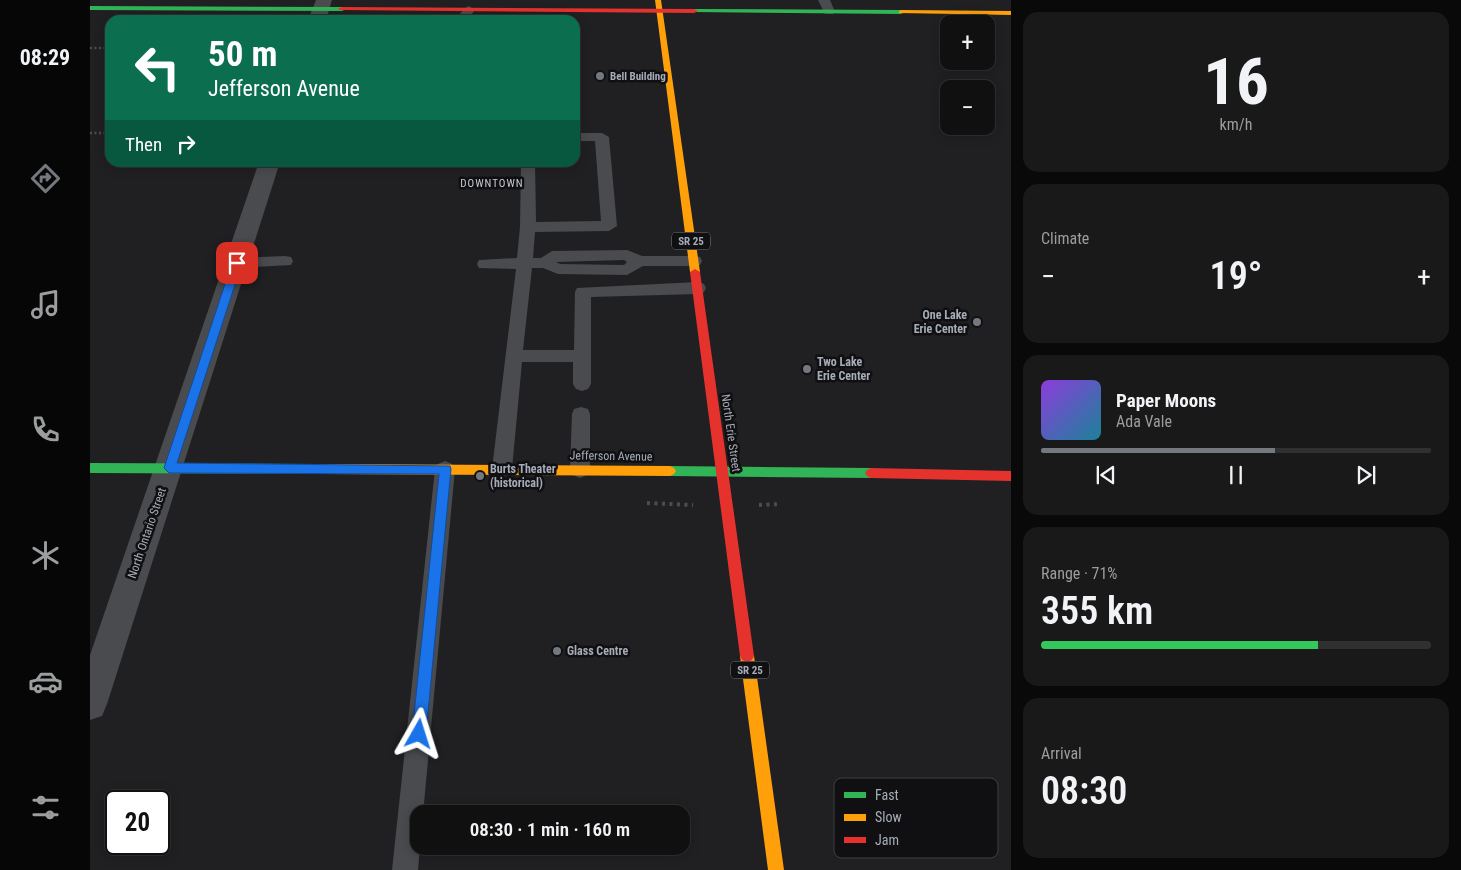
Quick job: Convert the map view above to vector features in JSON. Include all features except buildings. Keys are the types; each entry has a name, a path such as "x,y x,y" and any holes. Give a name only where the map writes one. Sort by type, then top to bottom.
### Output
{"street":[{"path":"991,0 1006,26"},
{"path":"90,8 469,10 659,6 828,12 1011,13"},
{"name":"North Erie Street","path":"659,6 776,870"},
{"name":"North Ontario Street","path":"90,704 268,167"},
{"name":"Jefferson Avenue","path":"90,468 723,470 1011,476"}],"lane":[{"path":"824,0 828,12"},
{"path":"465,15 469,10"},
{"path":"528,227 609,226 602,137 580,137"},
{"path":"502,469 528,227 528,167"},
{"path":"485,264 545,263 558,269 627,270 639,261 694,260"},
{"path":"237,263 285,262"},
{"path":"582,384 583,292 698,288"},
{"path":"514,356 582,356"},
{"path":"580,470 581,414"},
{"path":"405,870 445,469"}],"path":[{"path":"90,48 105,48"},
{"path":"90,133 105,133"}],"shaded area":[{"path":"90,0 1011,0 1011,870 90,870"}],"traffic: fast":[{"path":"90,8 342,9"},
{"path":"694,11 901,12"},
{"path":"90,468 321,469"},
{"path":"670,471 871,473"}],"traffic: slow":[{"path":"658,0 695,272"},
{"path":"901,12 1011,13"},
{"path":"321,469 670,471"},
{"path":"747,656 776,870"}],"traffic: jam":[{"path":"342,9 694,11"},
{"path":"695,272 747,656"},
{"path":"871,473 1011,476"}],"place":[{"name":"Bell Building","path":"600,76"},
{"name":"One Lake Erie Center","path":"977,322"},
{"name":"Two Lake Erie Center","path":"807,369"},
{"name":"Burts Theater (historical)","path":"480,476"},
{"name":"Glass Centre","path":"557,651"}],"district":[{"name":"DOWNTOWN","path":"492,183"}],"route":[{"path":"237,263 169,468 445,469 419,734"}]}
